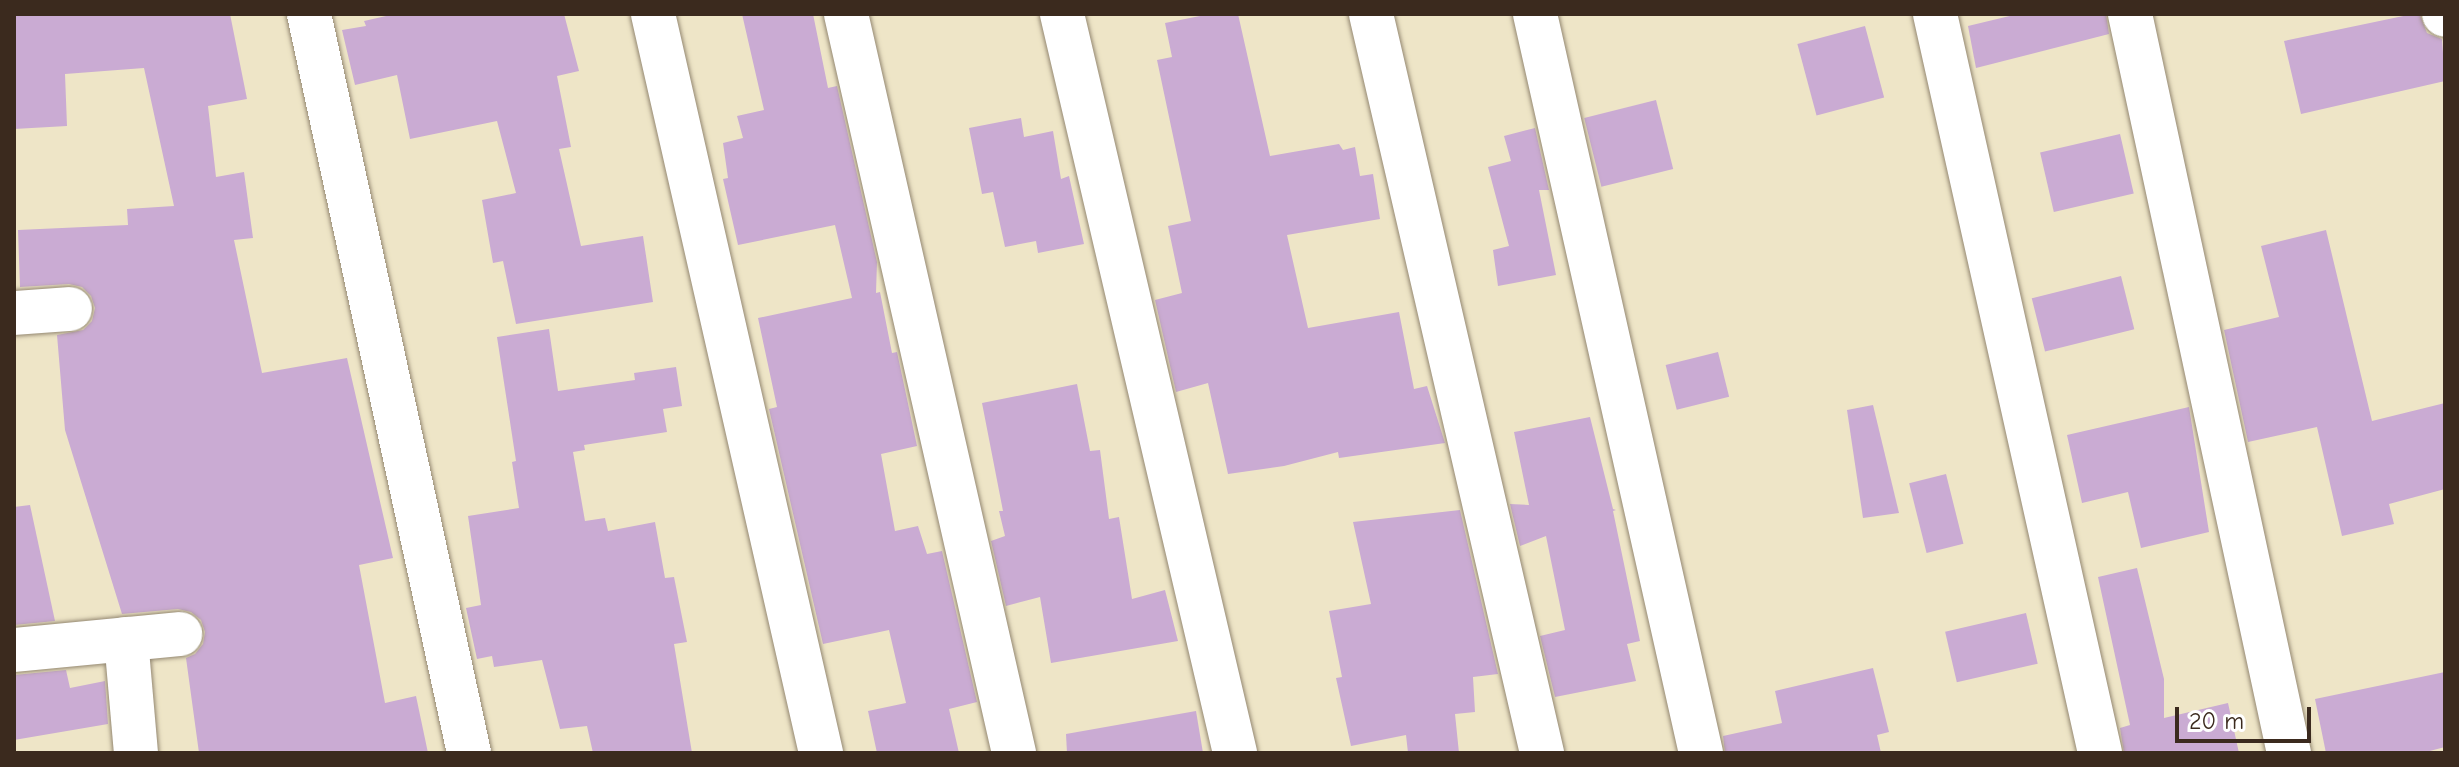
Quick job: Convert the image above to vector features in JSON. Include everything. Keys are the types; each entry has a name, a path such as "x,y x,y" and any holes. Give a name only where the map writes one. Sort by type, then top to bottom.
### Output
{"street":[{"path":"309,14 469,753"},
{"path":"653,14 821,753"},
{"path":"846,14 1014,753"},
{"path":"1062,14 1235,753"},
{"path":"1371,14 1542,753"},
{"path":"1535,14 1701,753"},
{"path":"1935,14 2100,753"},
{"path":"2130,14 2289,753"},
{"path":"14,313 70,309"},
{"path":"14,650 180,634"},
{"path":"126,639 136,753"}],"building":[{"path":"14,14 230,14 247,99 208,106 216,177 244,172 253,238 234,240 262,373 347,358 393,558 359,565 385,703 416,696 428,753 199,753 186,658 195,654 203,644 205,632 201,620 191,612 178,609 122,614 65,430 57,335 83,330 92,321 95,308 91,296 82,287 69,284 20,287 18,230 128,225 127,209 174,206 144,68 65,74 67,126 14,129"},
{"path":"395,14 564,14 579,71 557,76 571,147 559,149 581,246 643,236 653,302 516,324 503,261 493,263 482,200 516,193 497,121 410,139 397,75 355,85 342,30 366,26 364,21"},
{"path":"742,14 813,14 828,88 837,86 877,262 876,293 880,292 892,353 897,352 917,446 881,454 895,531 918,526 927,554 942,551 977,702 949,709 959,753 877,753 868,711 906,703 889,630 823,644 769,409 777,407 758,318 852,298 835,225 738,245 723,179 728,178 723,143 743,138 737,116 764,110"},
{"path":"1210,14 1238,14 1270,156 1339,144 1343,150 1355,147 1360,176 1373,174 1380,219 1287,235 1308,328 1399,312 1414,389 1427,386 1445,443 1339,458 1338,452 1284,466 1228,474 1208,383 1176,392 1155,300 1182,293 1168,226 1191,221 1157,60 1172,57 1165,23"},
{"path":"2018,14 2106,14 2109,34 1976,68 1968,26"},
{"path":"2420,15 2427,33 2442,39 2445,81 2301,114 2284,41"},
{"path":"1865,26 1884,97 1817,116 1797,44"},
{"path":"1656,100 1673,169 1601,187 1584,118"},
{"path":"1021,118 1024,137 1053,131 1061,179 1069,176 1084,244 1038,253 1036,241 1005,247 993,192 982,194 969,128"},
{"path":"1535,128 1549,190 1539,190 1556,275 1498,286 1493,250 1509,246 1488,167 1511,161 1504,136"},
{"path":"2120,134 2134,193 2054,212 2040,152"},
{"path":"2326,230 2372,421 2445,403 2445,489 2389,504 2394,524 2342,536 2317,427 2248,442 2224,330 2279,317 2261,246"},
{"path":"2121,276 2134,329 2045,352 2032,298"},
{"path":"549,329 558,391 635,380 634,373 676,367 682,406 663,409 667,432 584,445 585,450 573,452 585,521 605,518 608,531 655,522 665,578 674,577 687,642 674,644 692,753 593,753 587,726 560,729 542,660 494,667 492,656 477,659 466,608 481,605 468,516 519,508 512,462 516,461 497,337"},
{"path":"1718,352 1729,397 1677,410 1666,365"},
{"path":"1077,384 1090,451 1100,450 1109,519 1119,517 1132,599 1165,590 1178,641 1051,663 1040,597 1006,606 991,541 1005,536 999,511 1003,511 982,403"},
{"path":"1873,405 1899,513 1863,518 1847,410"},
{"path":"2189,407 2209,532 2141,548 2128,492 2082,503 2067,435"},
{"path":"1590,417 1613,509 1616,510 1613,511 1640,641 1627,644 1636,681 1555,697 1540,636 1565,630 1546,536 1520,546 1510,504 1529,505 1514,432"},
{"path":"1946,474 1963,544 1927,553 1909,483"},
{"path":"30,505 55,621 14,625 14,507"},
{"path":"1460,510 1498,674 1473,677 1475,712 1455,714 1459,753 1408,753 1406,735 1351,746 1336,678 1342,677 1329,611 1371,604 1353,522"},
{"path":"2137,568 2164,679 2164,718 2228,703 2239,753 2124,753 2120,728 2130,725 2098,577"},
{"path":"2026,613 2038,664 1957,682 1945,632"},
{"path":"1873,668 1889,732 1877,735 1881,753 1725,753 1723,736 1782,723 1775,691"},
{"path":"66,670 70,688 105,681 108,724 14,740 14,675"},
{"path":"2445,672 2445,747 2422,753 2326,753 2315,699"},
{"path":"1196,711 1203,753 1067,753 1066,734"}]}
